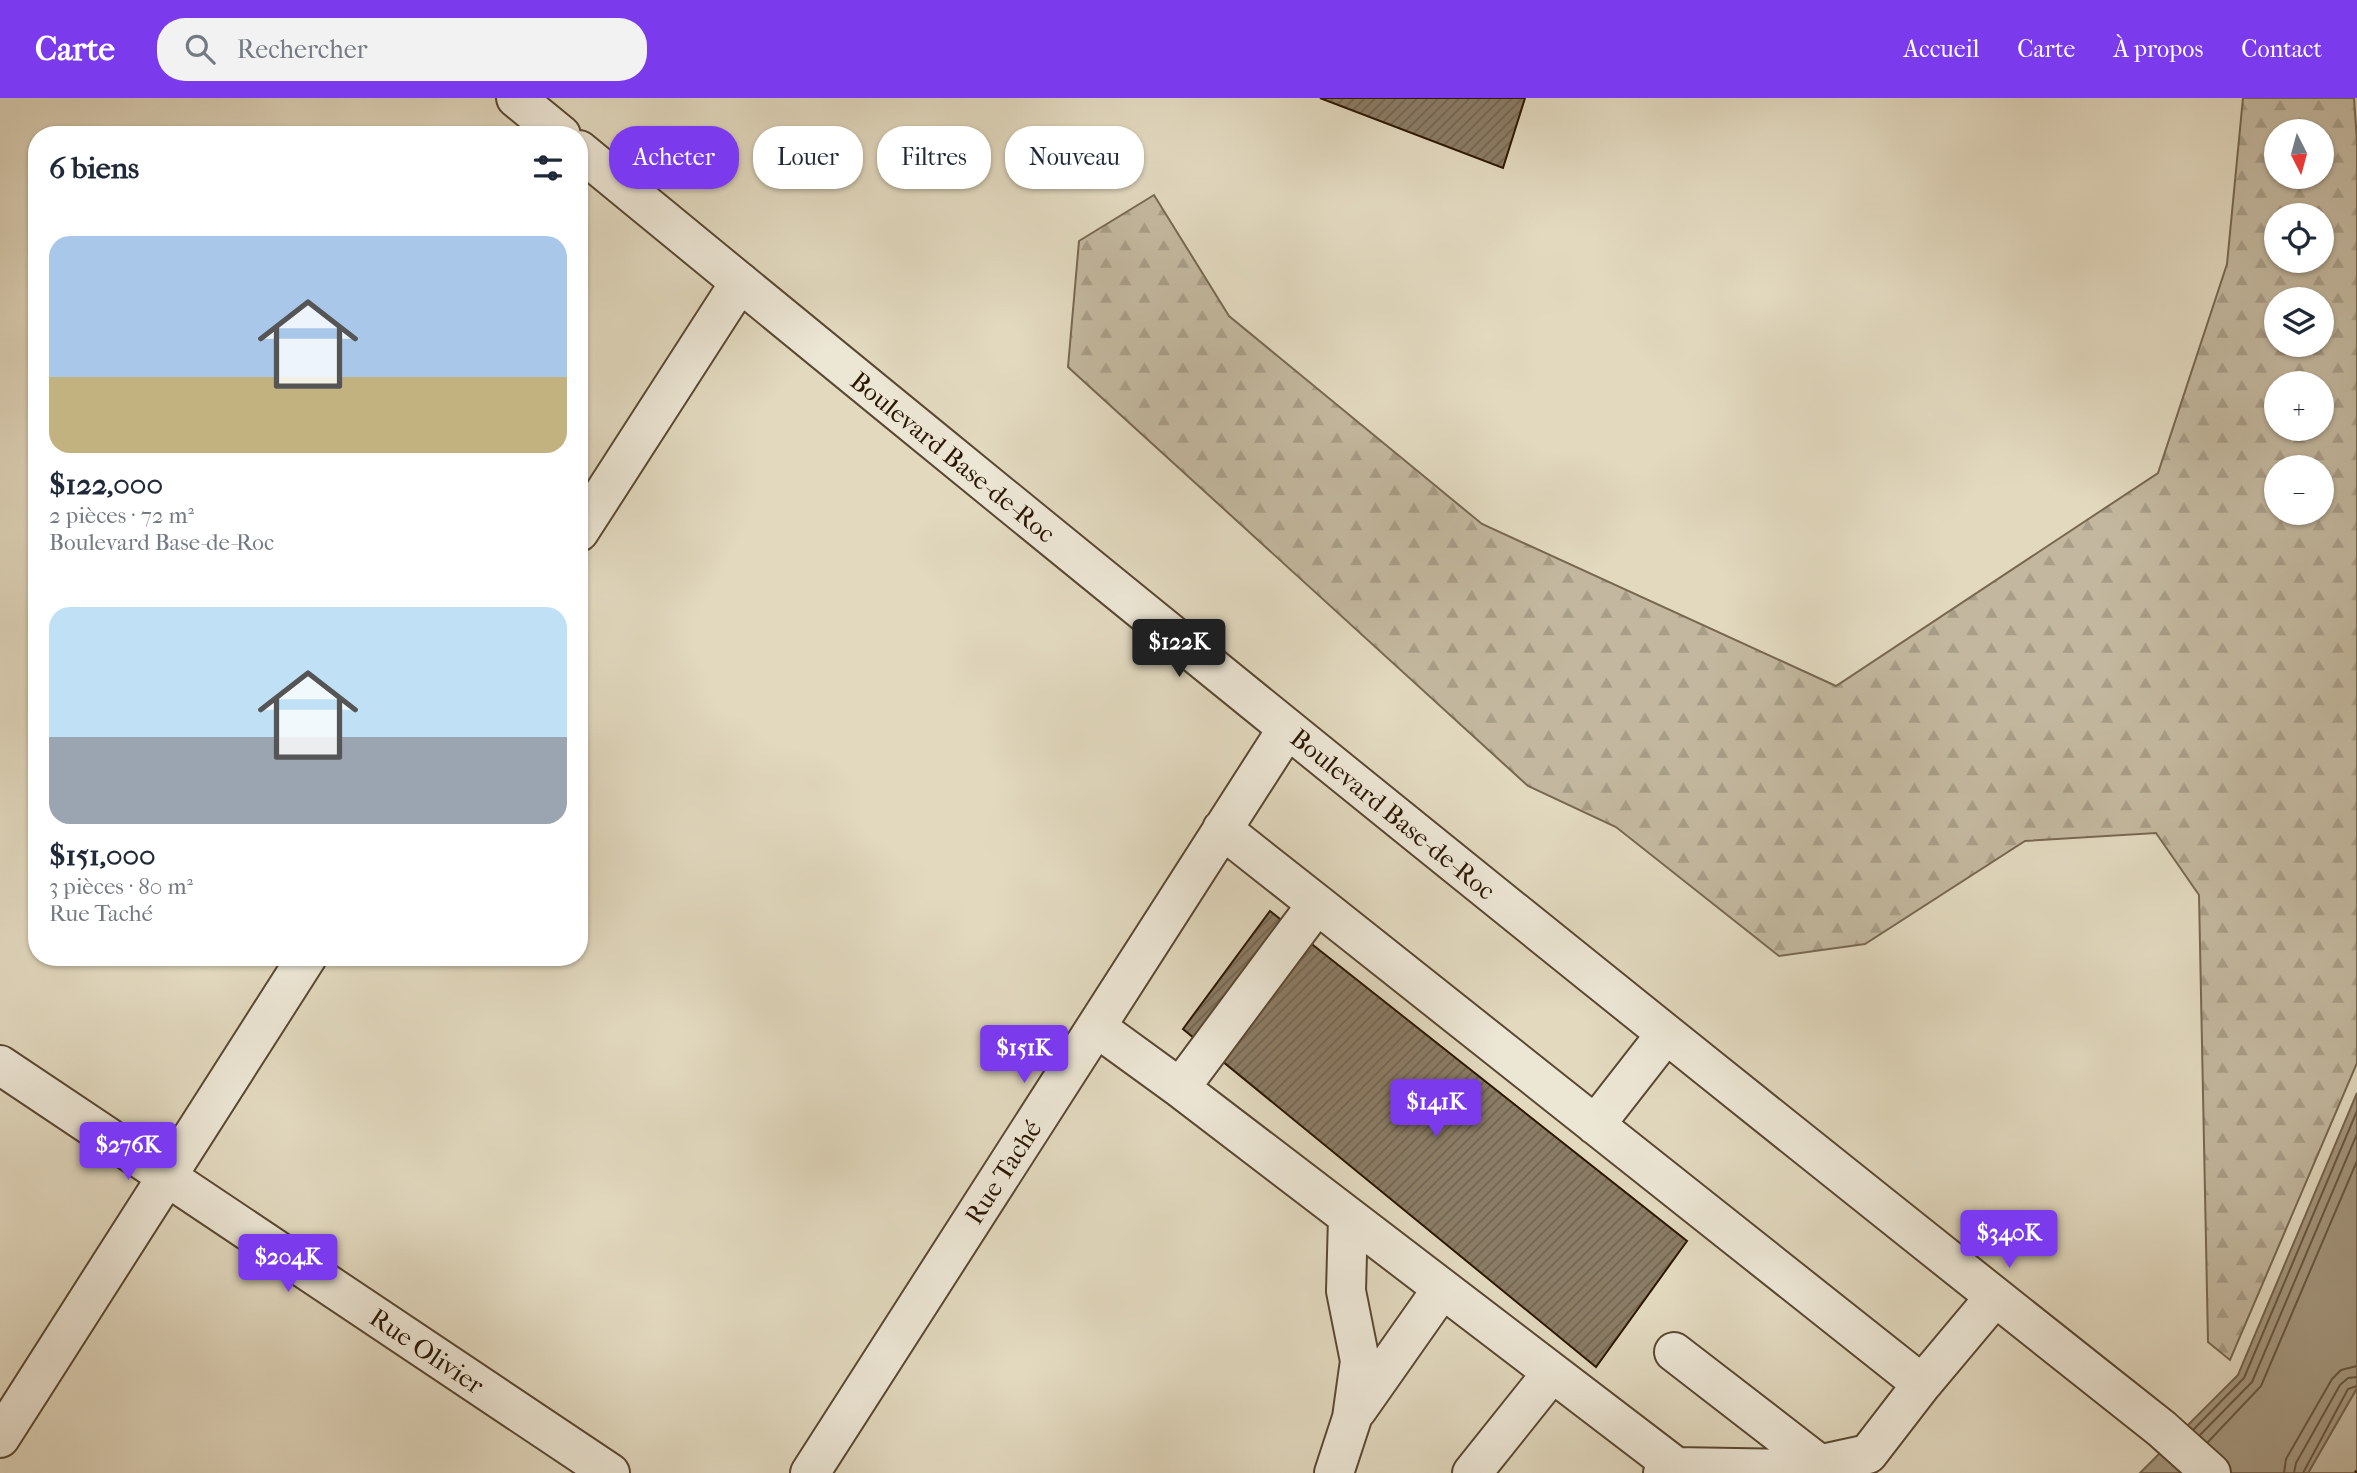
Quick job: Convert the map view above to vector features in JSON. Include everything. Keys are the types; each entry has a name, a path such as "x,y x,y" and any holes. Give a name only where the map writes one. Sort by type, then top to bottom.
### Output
{"street":[{"path":"516,98 550,126"},
{"name":"Boulevard Base-de-Roc","path":"588,157 1287,729 2162,1429 2211,1473"},
{"path":"588,518 740,282"},
{"name":"Rue Taché","path":"810,1473 1287,729"},
{"path":"1222,829 1922,1384"},
{"path":"1180,1088 1317,904"},
{"path":"0,1438 301,966"},
{"path":"1096,1027 1180,1088 1552,1373 1670,1470 1799,1469 1868,1454 1995,1297"},
{"path":"1595,1125 1666,1034"},
{"name":"Rue Olivier","path":"0,1065 610,1473"},
{"path":"1334,1473 1352,1418 1360,1361 1346,1291 1348,1217"},
{"path":"1352,1418 1442,1289"},
{"path":"1674,1352 1819,1464"},
{"path":"1472,1473 1552,1373"}],"green space":[{"path":"2243,98 2354,98 2357,141 2357,1063 2230,1360 2208,1342 2199,895 2156,833 2025,841 1865,944 1779,956 1616,827 1528,786 1068,367 1079,241 1154,195 1229,316 1482,524 1836,686 2158,473 2227,264"},
{"path":"2357,1388 2357,1473 2308,1473"}],"water":[{"path":"2357,1093 2357,1388 2308,1473 2140,1473 2238,1375"}],"building":[{"path":"1320,98 1525,98 1503,168"},
{"path":"1270,911 1687,1241 1596,1367 1183,1029"}]}
